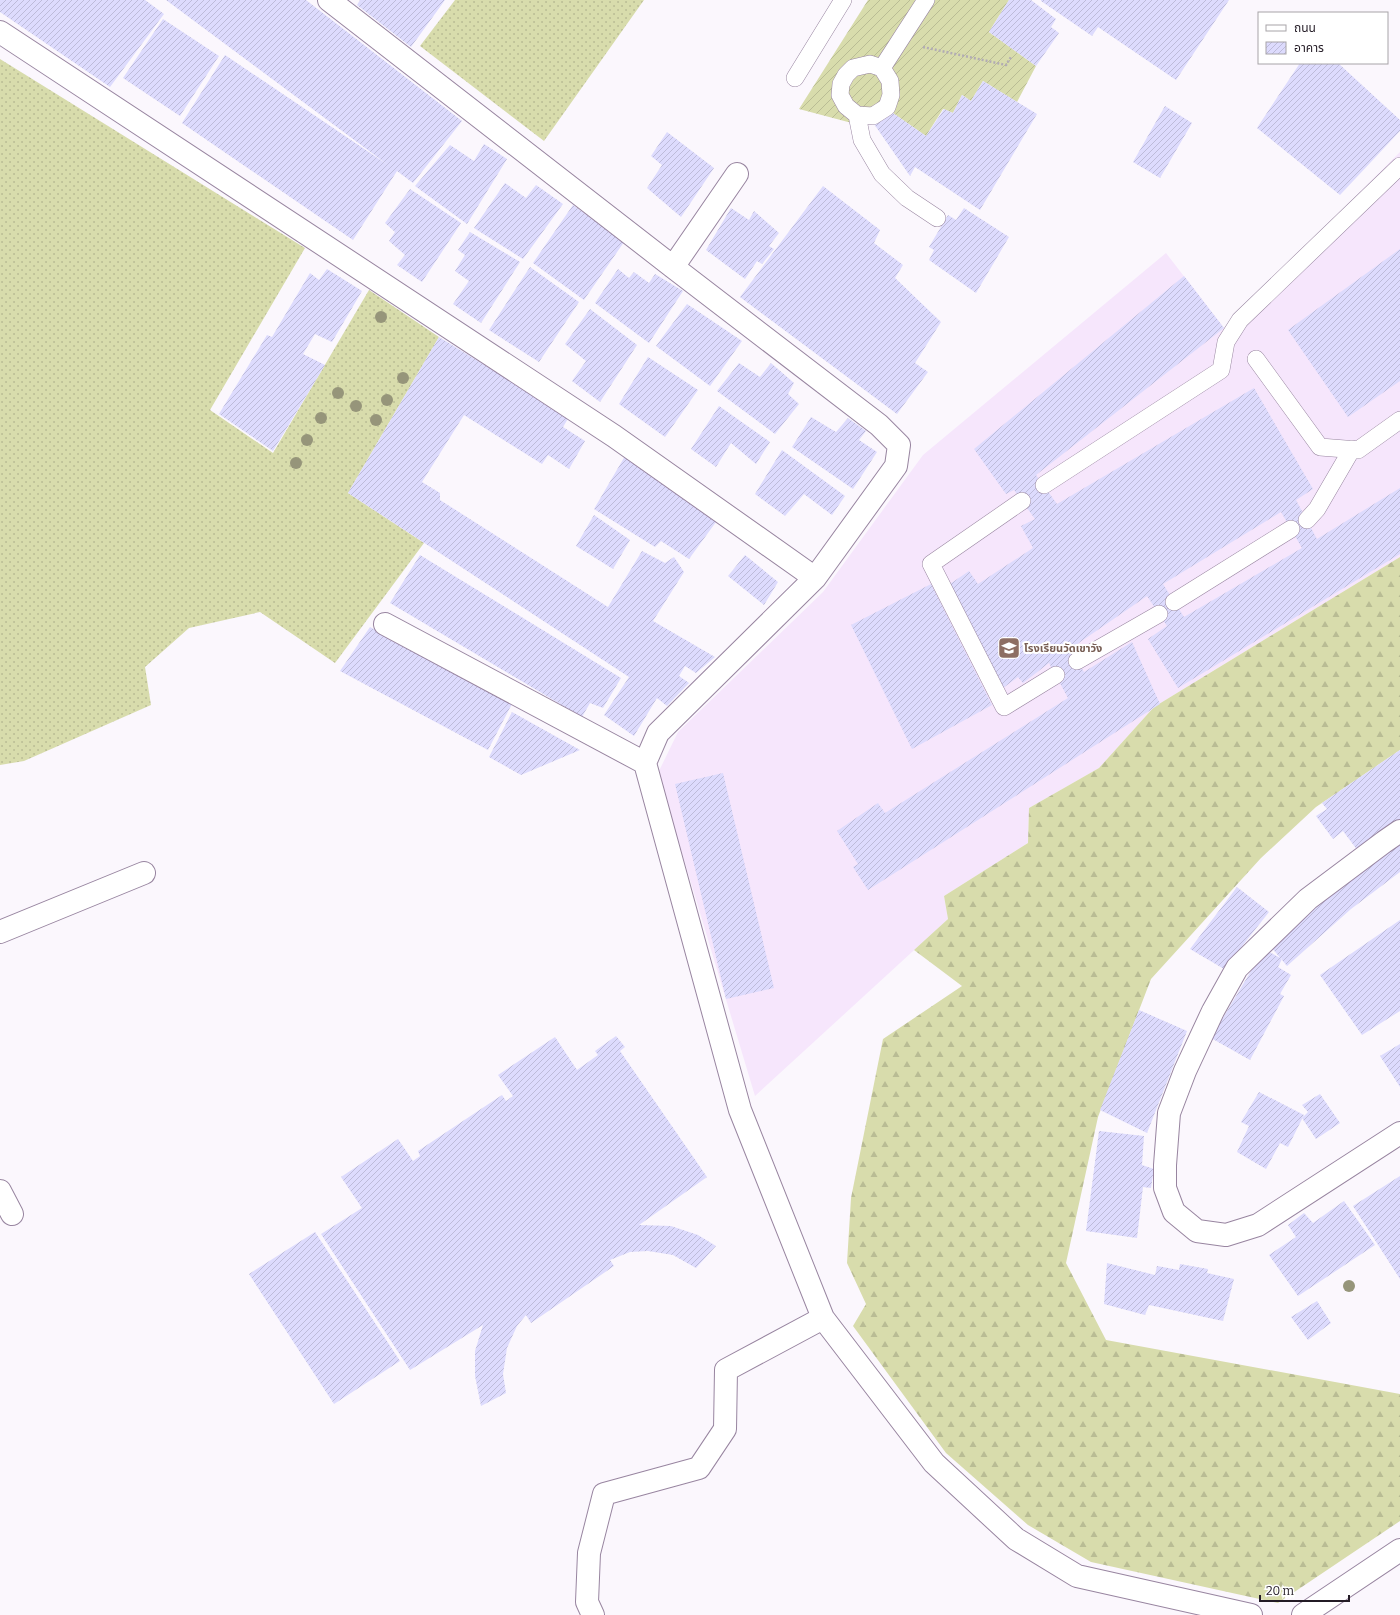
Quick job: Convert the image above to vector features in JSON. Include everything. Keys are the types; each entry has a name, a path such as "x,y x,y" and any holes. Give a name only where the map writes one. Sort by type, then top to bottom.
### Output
{"street":[{"path":"329,0 673,267 879,424 899,445 896,466 815,578 658,733 645,763 740,1110 823,1318 934,1462 1016,1539 1077,1576 1251,1615"},
{"path":"0,32 614,436 815,578"},
{"path":"673,267 737,174"},
{"path":"384,624 645,763"},
{"path":"1400,831 1308,900 1237,968 1210,1018 1185,1071 1169,1113 1165,1165 1165,1188 1174,1212 1198,1231 1226,1234 1258,1225 1400,1133"},
{"path":"0,932 144,873"},
{"path":"0,1191 12,1214"},
{"path":"593,1615 587,1602 589,1553 604,1494 699,1468 725,1429 726,1370 823,1318"},
{"path":"1306,1614 1400,1550"}],"lane":[{"path":"795,78 843,0"},
{"path":"882,68 926,0"},
{"path":"856,115 873,116 887,107 891,95 890,81 882,68 870,64 853,68 846,75 841,84 840,96 846,106 856,115 862,140 882,174 907,198 936,218"},
{"path":"1044,485 1220,370 1226,342 1240,320 1400,166"},
{"path":"1256,358 1320,447 1358,450 1400,420"},
{"path":"1307,520 1318,509 1352,449"},
{"path":"1022,501 931,564 1004,707 1056,675"},
{"path":"1174,602 1291,528"},
{"path":"1077,661 1159,614"}],"path":[{"path":"899,42 1006,65 1011,58"}],"shaded area":[{"name":"โรงเรียนวัดเขาวัง","path":"1400,152 1400,557 1154,707 1099,768 1029,808 1028,843 944,896 948,919 755,1096 658,773 678,732 823,592 923,455 1166,253 1224,328"}],"green space":[{"path":"455,0 644,0 544,141 420,46"},
{"path":"868,0 1009,0 989,32 1036,66 1017,102 983,81 971,101 962,95 953,113 943,109 926,136 890,111 874,124 848,122 799,109"},
{"path":"0,59 305,248 210,410 273,453 369,290 439,337 348,493 424,543 335,663 260,612 189,628 145,667 151,705 24,761 0,765"},
{"path":"1400,557 1400,750 1316,807 1261,858 1151,979 1098,1117 1066,1263 1106,1340 1400,1394 1400,1521 1278,1603 1091,1562 1028,1525 946,1453 853,1326 866,1304 847,1263 851,1198 883,1039 962,986 914,950 948,919 944,896 1028,843 1029,808 1099,768 1154,707"}],"building":[{"path":"0,0 145,0 164,14 110,87 0,12"},
{"path":"166,0 306,0 462,121 413,183 397,171 353,240 182,123 225,55 388,165"},
{"path":"360,0 445,0 411,47 357,5"},
{"path":"1009,0 1031,0 1056,19 1051,27 1059,33 1036,66 989,32"},
{"path":"1041,0 1229,0 1176,80 1098,27 1092,36"},
{"path":"163,19 219,56 180,116 123,78"},
{"path":"1299,64 1339,64 1400,120 1400,131 1340,195 1257,128"},
{"path":"983,81 1037,114 980,210 915,167 910,176 874,124 890,111 926,136 944,109 953,113 962,95 971,101"},
{"path":"1165,106 1192,123 1160,178 1133,162"},
{"path":"667,132 714,168 681,217 647,188 662,165 651,156"},
{"path":"484,144 507,159 467,224 415,186 450,145 474,161"},
{"path":"505,183 526,198 536,185 563,204 523,259 474,228"},
{"path":"823,186 880,230 874,243 903,265 895,278 941,322 915,363 928,372 897,414 740,297"},
{"path":"410,189 461,223 422,282 397,265 405,255 389,241 395,232 385,223"},
{"path":"573,205 624,242 584,300 533,263"},
{"path":"731,208 749,220 754,211 779,233 769,246 774,249 762,264 757,261 745,279 706,250"},
{"path":"964,208 1009,237 976,293 929,260 934,250 929,247 948,215 956,220"},
{"path":"470,232 520,262 481,323 453,304 469,281 455,271 465,255 458,250"},
{"path":"1400,249 1400,381 1348,417 1288,330"},
{"path":"530,267 579,302 539,362 489,330"},
{"path":"327,269 362,291 332,342 315,334 303,354 325,365 273,451 219,414 267,335 272,337 310,273 319,280"},
{"path":"618,269 629,278 634,272 649,283 655,274 683,291 649,343 595,303"},
{"path":"1184,276 1224,328 1036,475 1057,504 1254,388 1313,489 1296,500 1317,539 1400,488 1400,554 1178,688 1148,639 1167,626 1147,596 1070,649 1084,672 1132,642 1160,704 868,890 853,867 858,864 837,831 878,803 885,813 1068,698 1049,663 1023,683 1018,677 999,691 947,586 969,571 978,584 1033,548 1021,526 1035,519 1014,490 1006,494 974,449","holes":["1281,512 1302,548 1184,617 1163,584"]},
{"path":"687,304 742,341 710,386 656,346"},
{"path":"590,309 637,345 600,402 572,381 586,361 565,344"},
{"path":"439,337 569,417 563,427 585,441 569,469 548,455 542,464 464,415 422,482 440,493 440,500 608,607 642,551 665,563 674,557 684,572 653,621 715,657 696,673 685,666 679,676 689,683 667,706 657,698 634,736 604,715 629,677 348,493"},
{"path":"648,357 698,390 665,437 619,404"},
{"path":"739,363 760,377 771,363 794,383 788,394 799,404 775,434 717,391"},
{"path":"719,406 770,442 756,464 731,443 716,467 691,449"},
{"path":"811,417 836,432 848,418 866,431 859,440 877,452 853,489 792,447"},
{"path":"782,450 845,496 832,515 804,494 785,516 755,494"},
{"path":"625,456 716,522 689,559 661,541 655,547 594,509"},
{"path":"594,515 630,540 613,569 576,546"},
{"path":"420,555 621,678 603,708 590,703 582,717 390,603"},
{"path":"745,555 778,582 764,605 728,576"},
{"path":"931,584 992,705 912,749 851,625"},
{"path":"370,627 513,702 488,750 340,671"},
{"path":"512,712 580,750 521,775 489,757"},
{"path":"1400,750 1400,827 1361,855 1343,831 1333,839 1316,816 1327,809 1322,803"},
{"path":"723,773 774,988 726,999 675,784"},
{"path":"1400,842 1400,872 1351,909 1287,966 1271,947 1336,890"},
{"path":"1237,887 1269,912 1224,969 1190,949"},
{"path":"1400,920 1400,1011 1362,1035 1320,975"},
{"path":"1264,949 1282,959 1278,967 1291,975 1280,994 1284,996 1250,1060 1211,1038"},
{"path":"1139,1010 1187,1031 1147,1133 1100,1110"},
{"path":"616,1036 625,1047 620,1051 707,1177 639,1225 671,1226 698,1235 716,1246 696,1268 673,1255 648,1251 630,1252 610,1260 614,1266 531,1323 526,1315 517,1326 507,1348 503,1374 506,1393 481,1406 475,1376 475,1351 483,1325 410,1370 321,1234 362,1208 341,1177 398,1139 413,1161 420,1156 418,1151 502,1095 506,1101 513,1096 498,1075 555,1037 577,1070 598,1055 595,1051"},
{"path":"1400,1044 1400,1087 1380,1056"},
{"path":"1259,1092 1304,1115 1288,1147 1280,1143 1266,1169 1237,1152 1249,1126 1241,1122"},
{"path":"1320,1094 1340,1123 1316,1139 1302,1118 1308,1112 1302,1105"},
{"path":"1099,1131 1144,1136 1142,1165 1154,1169 1151,1188 1143,1187 1137,1238 1086,1231"},
{"path":"1400,1176 1400,1279 1353,1206"},
{"path":"1344,1201 1375,1245 1298,1296 1269,1255 1296,1237 1288,1225 1304,1213 1313,1223"},
{"path":"315,1232 400,1361 334,1404 249,1274"},
{"path":"1107,1263 1155,1275 1157,1266 1179,1270 1180,1264 1208,1269 1207,1273 1234,1279 1223,1321 1149,1305 1145,1315 1104,1304"},
{"path":"1317,1301 1331,1323 1308,1340 1291,1317"}],"place":[{"name":"โรงเรียนวัดเขาวัง","path":"1009,648"}]}
